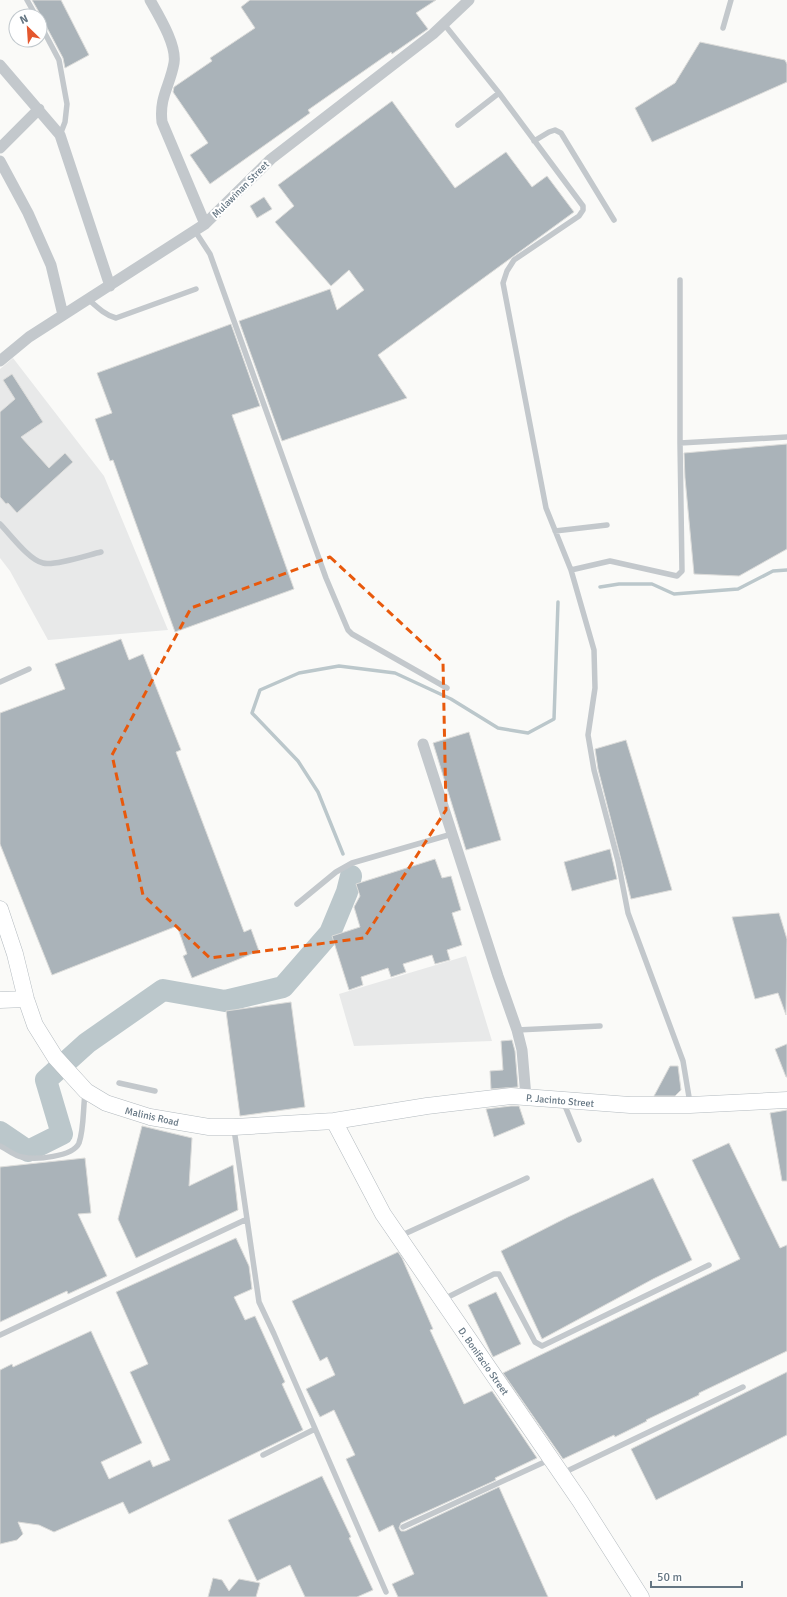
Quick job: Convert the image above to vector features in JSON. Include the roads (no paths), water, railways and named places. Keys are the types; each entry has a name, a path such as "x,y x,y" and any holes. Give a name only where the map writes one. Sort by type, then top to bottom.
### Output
{"main road":[{"name":"Malinis Road","path":"0,909 15,954 26,999 35,1025 60,1062 86,1092 106,1103 150,1118 209,1127 334,1121"},
{"path":"0,1000 26,999"},
{"name":"P. Jacinto Street","path":"334,1121 428,1106 511,1096 630,1105 690,1105 787,1100"},
{"name":"D. Bonifacio Street","path":"334,1121 372,1194 398,1236 588,1512 641,1597"}],"street":[{"path":"150,0 163,22 172,46 174,61 169,82 162,100 162,122 205,224"},
{"name":"Mulawinan Street","path":"0,361 29,337 205,224 271,159 444,24 469,0"},
{"path":"0,65 60,135 110,286"},
{"path":"0,148 38,109"},
{"path":"0,161 28,213 51,265 63,316"},
{"path":"423,744 498,976 518,1030 522,1050 526,1097"}],"lane":[{"path":"723,28 731,0"},
{"path":"444,24 499,93 583,206 583,210 579,216 514,260 507,271 503,283 546,508 571,570 594,650 595,688 588,735 594,770 618,861 628,913 683,1061 690,1105"},
{"path":"48,39 59,60 67,104 65,122 60,135"},
{"path":"458,125 499,93"},
{"path":"534,141 555,130 561,133 614,220"},
{"path":"195,231 210,254 326,578 348,630 352,634 448,688"},
{"path":"571,570 610,561 677,576 681,574 680,280"},
{"path":"88,300 103,312 116,318 196,289"},
{"path":"680,443 787,437"},
{"path":"0,524 32,556 43,563 54,563 101,552"},
{"path":"555,531 607,525"},
{"path":"0,682 29,669"},
{"path":"297,904 336,872 352,863 452,834"},
{"path":"518,1030 600,1026"},
{"path":"119,1083 155,1091"},
{"path":"0,1146 20,1157 38,1159 73,1150 78,1144 80,1137 86,1092"},
{"path":"563,1100 579,1140"},
{"path":"234,1127 259,1302 386,1592"},
{"path":"398,1236 527,1178"},
{"path":"0,1335 247,1219"},
{"path":"441,1300 494,1274 499,1274 535,1342 542,1346 709,1265"},
{"path":"561,1474 743,1387"},
{"path":"263,1455 315,1429"},
{"path":"403,1527 551,1459"}],"waterway":[{"path":"600,587 619,584 652,584 674,594 738,589 773,571 787,570"},
{"path":"343,854 318,792 298,761 252,713 260,690 299,673 339,666 395,673 451,699 498,728 528,733 554,719 558,602"},
{"path":"0,1132 28,1151 62,1134 46,1080 87,1043 163,990 225,1001 283,987 330,933 347,892 351,876"}]}
